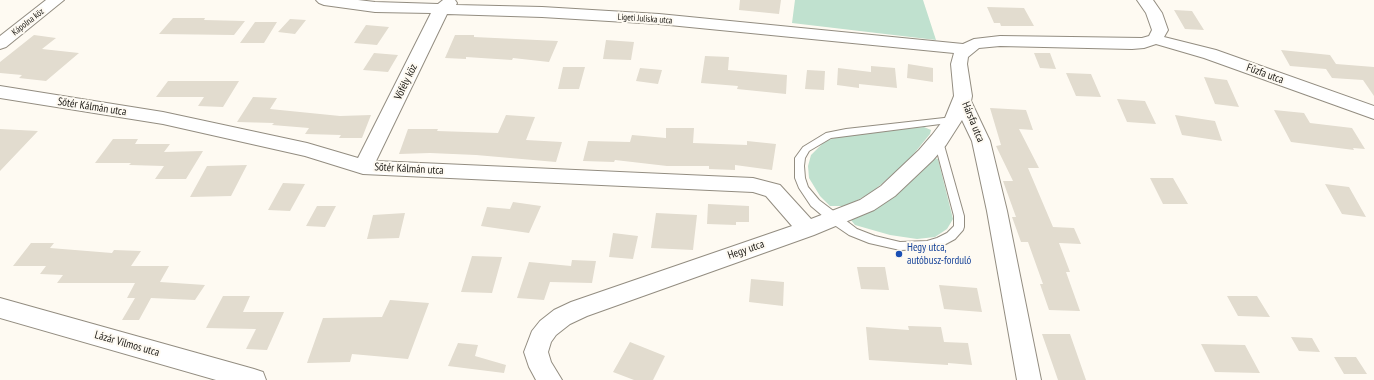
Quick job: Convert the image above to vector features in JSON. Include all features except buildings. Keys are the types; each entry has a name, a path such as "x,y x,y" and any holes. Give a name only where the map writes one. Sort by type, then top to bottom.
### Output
{"street":[{"name":"Kápolna köz","path":"0,44 56,0"},
{"name":"Ligeti Juliska utca","path":"324,0 375,7 447,5 659,19 966,49"},
{"path":"966,49 974,44 1000,41 1132,44 1155,39 1160,30 1158,23 1145,0"},
{"name":"Vőfély köz","path":"363,166 447,5"},
{"name":"Fűzfa utca","path":"1155,39 1216,56 1374,113"},
{"name":"Hársfa utca","path":"966,49 960,56 959,64 963,96 962,101 981,140 997,211 1029,380"},
{"name":"Sőtér Kálmán utca","path":"0,92 163,118 307,150 363,166 753,185 774,190 807,229"},
{"name":"Hegy utca","path":"550,380 541,367 536,352 540,338 548,328 562,317 579,309 807,229 866,205 888,191 908,174 939,140 953,120 962,101"},
{"name":"Lázár Vilmos utca","path":"0,308 254,380"}],"lane":[{"path":"939,140 959,216 959,227 951,236 940,242 927,245 900,246 873,240 854,232 834,219 814,203 804,188 800,178 798,166 800,158 806,149 814,142 829,135 953,120"}],"green space":[{"path":"795,0 923,0 936,40 792,23"},
{"path":"924,127 931,130 930,134 907,162 871,193 852,203 843,206 830,206 820,196 809,178 808,166 811,155 825,141 845,135"},
{"path":"935,158 938,159 953,219 947,229 935,237 917,239 890,235 855,225 850,219"}],"place":[{"name":"Hegy utca, autóbusz-forduló","path":"899,254"}]}
